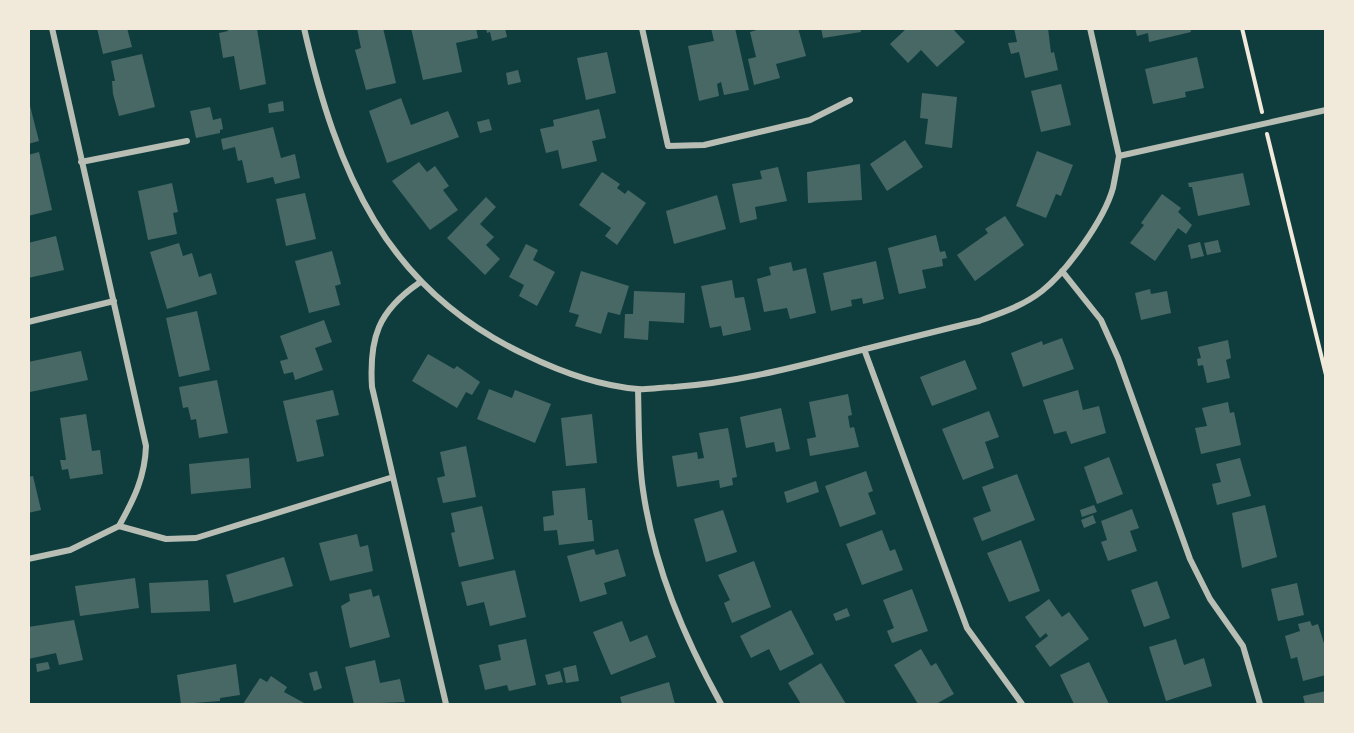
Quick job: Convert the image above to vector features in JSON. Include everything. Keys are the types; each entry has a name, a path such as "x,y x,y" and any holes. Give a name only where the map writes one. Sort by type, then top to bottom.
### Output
{"street":[{"path":"28,559 70,550 119,526 138,492 145,470 146,446 52,28"},
{"path":"304,28 328,118 362,202 388,243 419,283 458,316 501,344 548,366 597,381 638,389 728,382 979,321 1013,309 1042,291 1062,271 1100,218 1112,190 1119,156 1089,28"},
{"path":"642,28 668,146 704,145 798,123 850,100"},
{"path":"1119,156 1326,110"},
{"path":"81,162 187,141"},
{"path":"1062,271 1101,320 1114,348 1190,559 1210,599 1244,646 1260,705"},
{"path":"419,283 399,297 385,313 375,335 370,362 372,387 446,705"},
{"path":"28,322 114,302"},
{"path":"864,349 967,628 1022,705"},
{"path":"638,389 642,487 651,534 672,603 721,705"},
{"path":"119,526 166,540 196,538 393,477"}],"path":[{"path":"1242,28 1259,103"},
{"path":"1269,144 1326,375"}],"building":[{"path":"97,28 127,28 132,47 103,54"},
{"path":"227,28 257,29 266,84 240,90 234,56 223,58 219,33 228,31"},
{"path":"357,28 383,28 396,83 366,90 355,50 361,48"},
{"path":"411,28 476,28 478,38 456,43 462,72 423,80"},
{"path":"486,28 505,28 507,37 492,41 490,32 487,33"},
{"path":"711,28 735,28 749,90 724,95 721,82 717,84 719,96 699,101 688,46 714,41"},
{"path":"763,28 798,28 806,56 776,64 780,78 754,85 748,59 756,57 750,32"},
{"path":"821,28 860,28 861,32 823,38"},
{"path":"907,28 952,28 965,42 937,67 921,50 908,63 890,44"},
{"path":"1014,28 1048,28 1051,53 1054,52 1058,70 1025,78 1019,52 1011,54 1008,43 1017,42"},
{"path":"1135,28 1190,28 1191,32 1149,42 1148,33 1137,36"},
{"path":"607,52 616,93 586,100 577,58"},
{"path":"142,54 155,107 119,116 113,94 112,81 115,81 111,61"},
{"path":"1197,57 1204,88 1185,92 1186,97 1153,104 1145,69"},
{"path":"518,70 521,82 508,85 506,73"},
{"path":"1061,84 1071,125 1041,132 1031,91"},
{"path":"922,93 957,97 952,148 925,144 928,119 920,118"},
{"path":"28,98 39,141 28,144"},
{"path":"401,98 411,125 448,111 459,137 387,163 369,111"},
{"path":"283,101 284,111 269,113 268,104"},
{"path":"210,107 213,120 221,118 223,129 220,133 196,138 190,111"},
{"path":"599,109 606,138 592,141 597,161 562,169 558,150 546,153 540,129 554,126 553,120"},
{"path":"489,119 492,130 480,133 477,122"},
{"path":"273,127 281,158 295,154 300,178 275,184 273,177 247,183 242,160 238,161 235,147 223,150 221,139"},
{"path":"905,140 923,167 887,191 870,164"},
{"path":"1037,151 1073,165 1061,196 1056,194 1046,218 1016,206"},
{"path":"39,152 52,210 28,216 28,155"},
{"path":"419,162 427,172 435,166 449,186 443,190 458,210 430,230 392,181"},
{"path":"860,164 862,200 808,203 807,172"},
{"path":"778,167 787,201 755,207 757,219 740,223 732,184 762,179 760,171"},
{"path":"602,172 620,184 617,188 625,194 628,190 646,203 617,245 605,236 611,228 579,205"},
{"path":"1243,173 1250,205 1198,216 1192,187 1189,187 1188,183"},
{"path":"172,183 178,212 173,213 177,234 148,240 138,191"},
{"path":"305,193 316,239 286,246 276,199"},
{"path":"1162,194 1181,208 1178,212 1192,225 1186,234 1178,228 1155,261 1130,243 1144,225 1141,223"},
{"path":"717,195 726,229 674,244 666,211"},
{"path":"486,197 496,207 480,224 494,237 486,245 500,259 485,275 447,238"},
{"path":"1005,216 1024,245 975,281 957,255 988,233 985,229"},
{"path":"936,235 940,252 945,251 947,258 942,259 943,266 922,270 926,288 899,294 888,248"},
{"path":"56,236 64,270 28,278 28,243"},
{"path":"1218,240 1221,252 1207,255 1204,243"},
{"path":"1200,242 1204,256 1191,259 1188,245"},
{"path":"179,243 183,256 192,253 199,277 211,273 217,294 167,309 150,252"},
{"path":"526,244 538,250 533,260 555,272 537,306 519,296 524,285 509,277"},
{"path":"332,251 341,284 335,286 340,305 309,313 295,261"},
{"path":"876,261 884,299 863,304 862,298 851,300 852,306 831,311 823,273"},
{"path":"791,262 793,271 806,268 816,313 790,319 787,308 764,312 757,279 771,275 769,267"},
{"path":"581,271 629,286 620,315 608,312 601,334 575,326 579,315 569,312"},
{"path":"732,280 735,298 744,297 751,330 723,336 721,326 710,328 701,286"},
{"path":"1150,289 1151,294 1167,291 1171,313 1141,320 1135,293"},
{"path":"634,291 685,293 684,323 649,321 648,340 624,338 625,314 633,314"},
{"path":"197,311 210,370 179,377 166,318"},
{"path":"324,320 332,342 315,348 323,370 295,380 293,372 284,374 280,361 288,359 280,336"},
{"path":"1062,338 1074,369 1023,387 1011,353 1042,341 1043,345"},
{"path":"1228,340 1231,358 1226,360 1230,378 1207,383 1203,365 1198,366 1197,359 1201,358 1198,347"},
{"path":"81,351 88,380 30,392 28,362"},
{"path":"428,354 454,369 457,366 480,382 472,395 466,392 457,408 412,381"},
{"path":"965,360 977,389 932,406 920,377"},
{"path":"217,380 228,433 199,438 196,419 191,420 188,407 183,408 179,387"},
{"path":"489,389 512,398 515,390 551,404 535,443 477,419"},
{"path":"333,390 339,415 316,420 324,456 297,462 283,401"},
{"path":"1078,390 1083,410 1099,406 1106,433 1071,444 1066,431 1054,434 1043,400"},
{"path":"848,394 852,415 848,416 850,428 854,427 859,447 810,456 807,439 816,437 809,402"},
{"path":"1228,402 1230,413 1234,412 1241,445 1201,454 1195,428 1207,426 1202,408"},
{"path":"781,408 790,449 776,452 774,442 746,448 740,417"},
{"path":"989,411 999,437 985,442 994,468 963,480 942,429"},
{"path":"86,414 92,451 100,450 103,474 70,479 68,469 62,470 60,460 66,460 60,418"},
{"path":"592,414 597,463 566,466 561,418"},
{"path":"728,428 737,477 732,478 733,485 720,488 719,480 677,487 672,456 697,452 698,459 704,458 699,433"},
{"path":"466,446 476,497 443,503 437,478 445,476 440,452"},
{"path":"1109,457 1123,494 1097,504 1084,467"},
{"path":"249,458 251,488 191,494 189,464"},
{"path":"1240,458 1251,496 1217,505 1212,484 1221,482 1216,464"},
{"path":"866,471 873,491 868,493 876,514 840,527 825,486"},
{"path":"1017,474 1035,520 982,541 973,518 991,511 982,487"},
{"path":"33,476 41,510 28,513 28,477"},
{"path":"816,481 819,492 787,503 784,492"},
{"path":"585,488 588,520 592,520 594,541 559,545 557,530 544,531 543,517 554,515 552,491"},
{"path":"1094,505 1097,512 1082,517 1080,510"},
{"path":"1265,505 1277,557 1242,568 1232,513"},
{"path":"482,506 494,559 459,567 451,533 455,532 451,513"},
{"path":"1132,509 1139,528 1130,531 1137,551 1108,561 1101,542 1107,540 1101,521"},
{"path":"723,510 737,552 706,562 694,519"},
{"path":"1093,515 1096,523 1084,528 1081,520"},
{"path":"882,530 890,551 895,549 903,570 862,585 846,544"},
{"path":"357,534 360,547 368,545 373,571 330,581 319,543"},
{"path":"1021,540 1040,591 1009,602 987,553"},
{"path":"594,549 596,555 618,549 626,576 604,583 607,594 580,602 567,556"},
{"path":"284,557 293,586 234,603 226,575"},
{"path":"754,561 771,607 732,623 724,603 730,600 718,575"},
{"path":"515,570 526,617 490,626 484,602 467,606 461,582"},
{"path":"135,578 139,608 80,616 75,586"},
{"path":"208,580 210,611 151,613 149,583"},
{"path":"1157,581 1170,618 1144,627 1131,590"},
{"path":"1297,583 1304,615 1278,621 1271,589"},
{"path":"371,589 373,597 379,595 390,637 350,648 341,606 350,601 349,594"},
{"path":"912,589 928,631 892,643 887,631 894,628 883,600"},
{"path":"1049,599 1062,617 1069,612 1089,639 1050,667 1035,646 1048,636 1046,633 1040,638 1025,617"},
{"path":"847,608 850,616 836,621 833,614"},
{"path":"791,610 814,654 780,671 769,649 751,658 740,636"},
{"path":"74,620 83,660 59,665 56,653 28,659 28,627"},
{"path":"622,621 630,642 647,635 656,657 611,675 593,632"},
{"path":"1310,621 1312,626 1318,624 1326,650 1326,675 1303,681 1297,657 1291,659 1285,636 1300,631 1298,624"},
{"path":"526,639 536,685 509,691 507,685 485,690 479,665 501,660 498,645"},
{"path":"1176,639 1184,665 1204,658 1212,686 1166,701 1149,647"},
{"path":"921,649 931,666 936,663 954,694 936,704 918,704 894,665"},
{"path":"375,660 380,683 400,679 405,702 354,704 345,667"},
{"path":"48,662 50,669 37,672 36,664"},
{"path":"1089,662 1109,704 1074,704 1060,675"},
{"path":"821,663 846,704 801,704 788,683"},
{"path":"236,664 240,695 220,698 220,701 181,704 177,675"},
{"path":"576,665 579,681 566,683 563,668"},
{"path":"317,671 322,688 314,691 309,673"},
{"path":"560,671 563,682 548,685 545,675"},
{"path":"271,676 287,687 284,692 306,704 243,704 260,678 267,682"},
{"path":"669,682 675,704 622,704 620,697"},
{"path":"1326,691 1326,704 1305,704 1303,696"}]}
